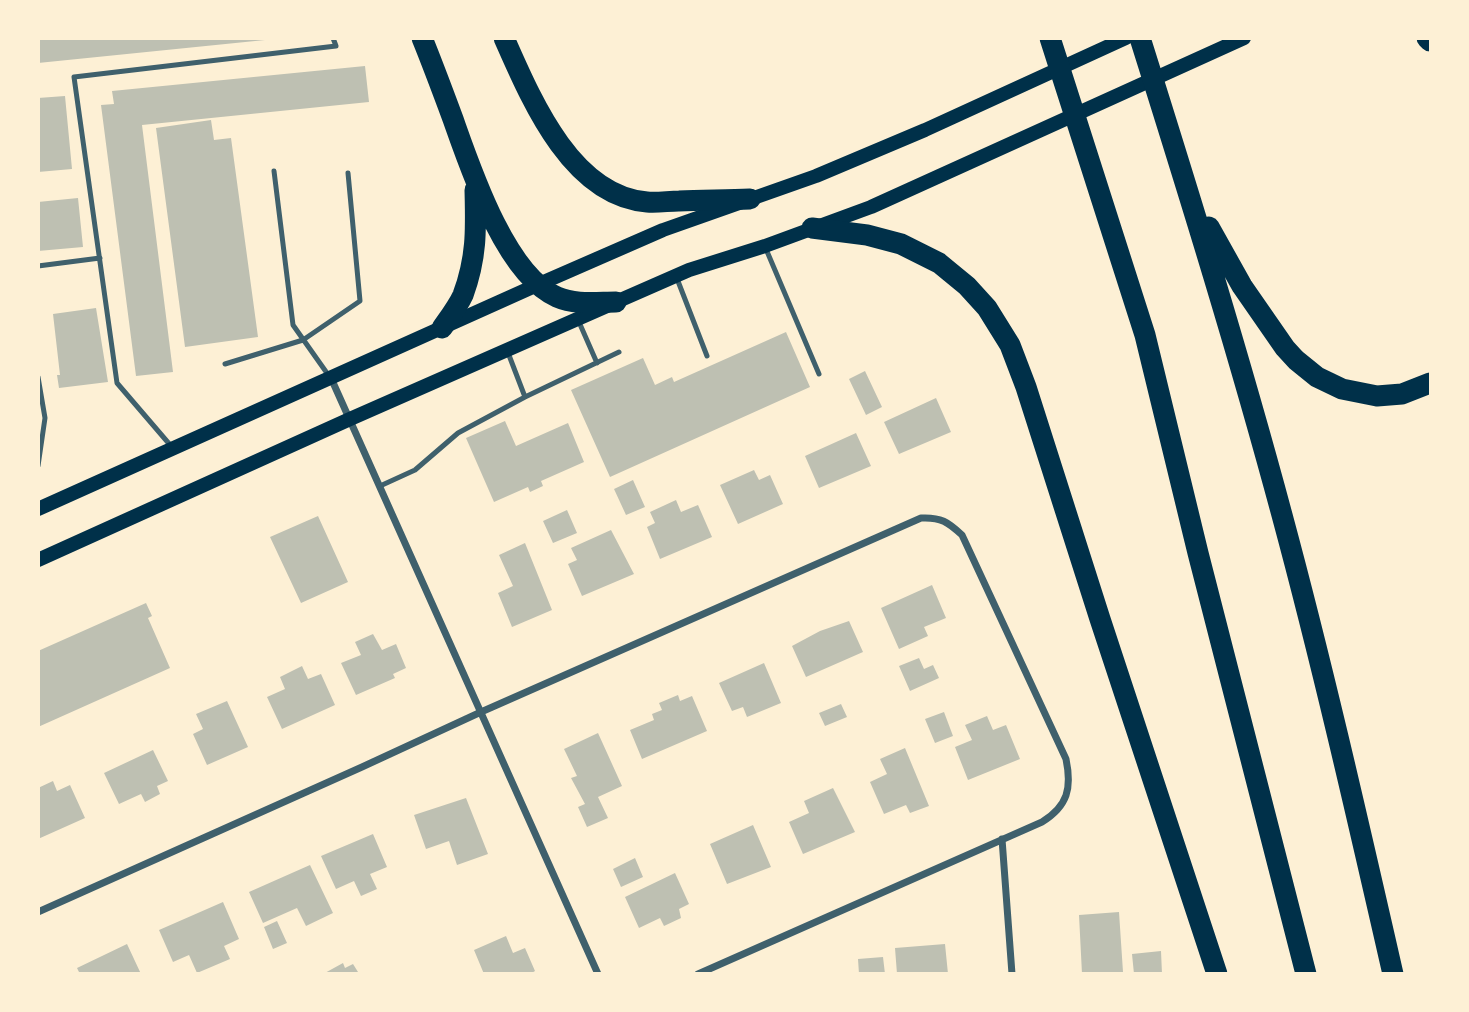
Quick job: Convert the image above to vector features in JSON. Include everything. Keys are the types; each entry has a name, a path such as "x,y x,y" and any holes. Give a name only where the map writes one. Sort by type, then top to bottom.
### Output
{"highway":[{"path":"422,38 474,177 495,224 522,268 537,285 557,297 575,302 616,302"},
{"path":"504,38 543,119 573,161 594,182 622,197 646,202 750,199"},
{"path":"1050,38 1145,335 1306,974"},
{"path":"1140,38 1215,280 1282,516 1343,755 1393,974"},
{"path":"1177,156 1206,223 1242,286 1296,360 1317,377 1342,389 1377,396 1402,394 1430,383"},
{"path":"442,328 462,297 475,250 474,177"},
{"path":"812,228 867,235 901,244 939,263 967,286 987,308 1010,345 1217,974"}],"main road":[{"path":"38,509 663,230 816,176 925,130 1126,38"},
{"path":"38,560 676,276 871,207 1244,38"}],"street":[{"path":"331,378 598,974"},
{"path":"38,912 481,712 921,518 933,517 948,522 962,535 1066,759 1070,776 1068,790 1060,806 1051,816 1002,839 698,974"},
{"path":"1002,839 1012,974"}],"lane":[{"path":"173,449 117,383 74,77 336,46 333,38"},
{"path":"274,171 293,325 331,378"},
{"path":"225,364 303,340 360,301 348,173"},
{"path":"765,246 819,374"},
{"path":"38,266 100,258"},
{"path":"676,276 707,356"},
{"path":"577,319 597,363"},
{"path":"507,350 525,397"},
{"path":"380,486 415,470 458,433 618,352"},
{"path":"38,377 45,418 38,466"}],"building":[{"path":"38,38 264,38 265,40 38,63"},
{"path":"365,66 369,102 142,125 173,372 136,376 101,105 114,104 112,91"},
{"path":"65,96 72,169 38,172 38,98"},
{"path":"211,120 214,140 231,138 258,337 185,347 156,128"},
{"path":"78,198 83,247 38,251 38,202"},
{"path":"96,308 108,382 59,388 53,314"},
{"path":"786,332 810,387 610,477 571,390 643,358 655,385 672,377 674,382"},
{"path":"865,371 882,407 866,415 849,379"},
{"path":"936,398 951,432 899,454 884,422"},
{"path":"505,421 516,446 568,423 584,462 541,481 543,486 530,492 528,487 494,502 466,438"},
{"path":"856,433 871,466 819,488 805,456"},
{"path":"754,470 759,480 770,475 783,504 738,524 720,485"},
{"path":"633,480 645,507 626,515 614,489"},
{"path":"676,500 681,512 698,505 712,537 660,559 647,527 655,523 650,512"},
{"path":"567,510 577,533 553,543 543,521"},
{"path":"318,516 348,582 301,603 270,537"},
{"path":"611,530 634,574 582,596 568,564 577,560 571,548"},
{"path":"525,543 552,610 512,627 498,593 513,586 499,555"},
{"path":"932,585 946,618 924,627 928,636 899,649 881,608"},
{"path":"146,603 152,616 148,618 170,668 38,727 38,651"},
{"path":"849,621 863,652 806,677 792,646 820,631"},
{"path":"373,634 382,650 396,644 406,668 393,674 395,678 356,695 341,663 361,655 355,642"},
{"path":"919,658 924,669 933,665 939,678 910,691 899,666"},
{"path":"764,663 781,703 747,717 743,707 732,711 719,683"},
{"path":"302,666 308,679 321,674 335,705 282,729 267,697 285,689 280,677"},
{"path":"678,695 680,701 692,696 707,731 642,759 630,730 654,720 652,714 662,710 659,703"},
{"path":"227,701 248,747 207,765 193,734 203,729 196,714"},
{"path":"841,704 847,717 825,726 819,713"},
{"path":"944,712 953,736 935,743 925,719"},
{"path":"987,716 993,730 1006,725 1020,759 968,780 955,747 972,740 965,725"},
{"path":"598,733 622,786 598,797 608,818 587,827 578,807 585,804 571,778 577,776 564,749"},
{"path":"905,748 929,806 910,813 906,805 884,814 870,782 887,774 880,759"},
{"path":"153,750 168,781 157,786 160,794 145,802 141,794 119,804 104,773"},
{"path":"53,781 57,791 70,785 85,818 38,839 38,788"},
{"path":"833,788 855,832 803,854 789,822 809,813 804,801"},
{"path":"466,798 488,854 457,865 449,841 426,849 414,815"},
{"path":"753,825 771,867 727,884 710,844"},
{"path":"373,834 387,867 370,874 377,889 361,896 354,881 336,889 321,856"},
{"path":"635,858 643,877 621,887 613,869"},
{"path":"310,865 333,913 306,926 297,908 263,923 249,892"},
{"path":"675,873 689,904 679,909 681,918 664,926 660,918 639,928 625,897"},
{"path":"223,902 239,939 224,946 230,959 197,973 189,955 173,962 159,930"},
{"path":"1119,912 1123,972 1082,974 1079,915"},
{"path":"277,921 287,943 273,949 264,927"},
{"path":"506,936 513,953 525,948 535,971 530,974 484,974 474,950"},
{"path":"127,944 141,974 80,974 77,968"},
{"path":"945,944 948,974 897,974 895,948"},
{"path":"1161,951 1162,974 1134,974 1132,954"},
{"path":"883,957 885,974 859,974 858,959"},
{"path":"343,963 345,968 353,964 358,972 323,974"}]}
